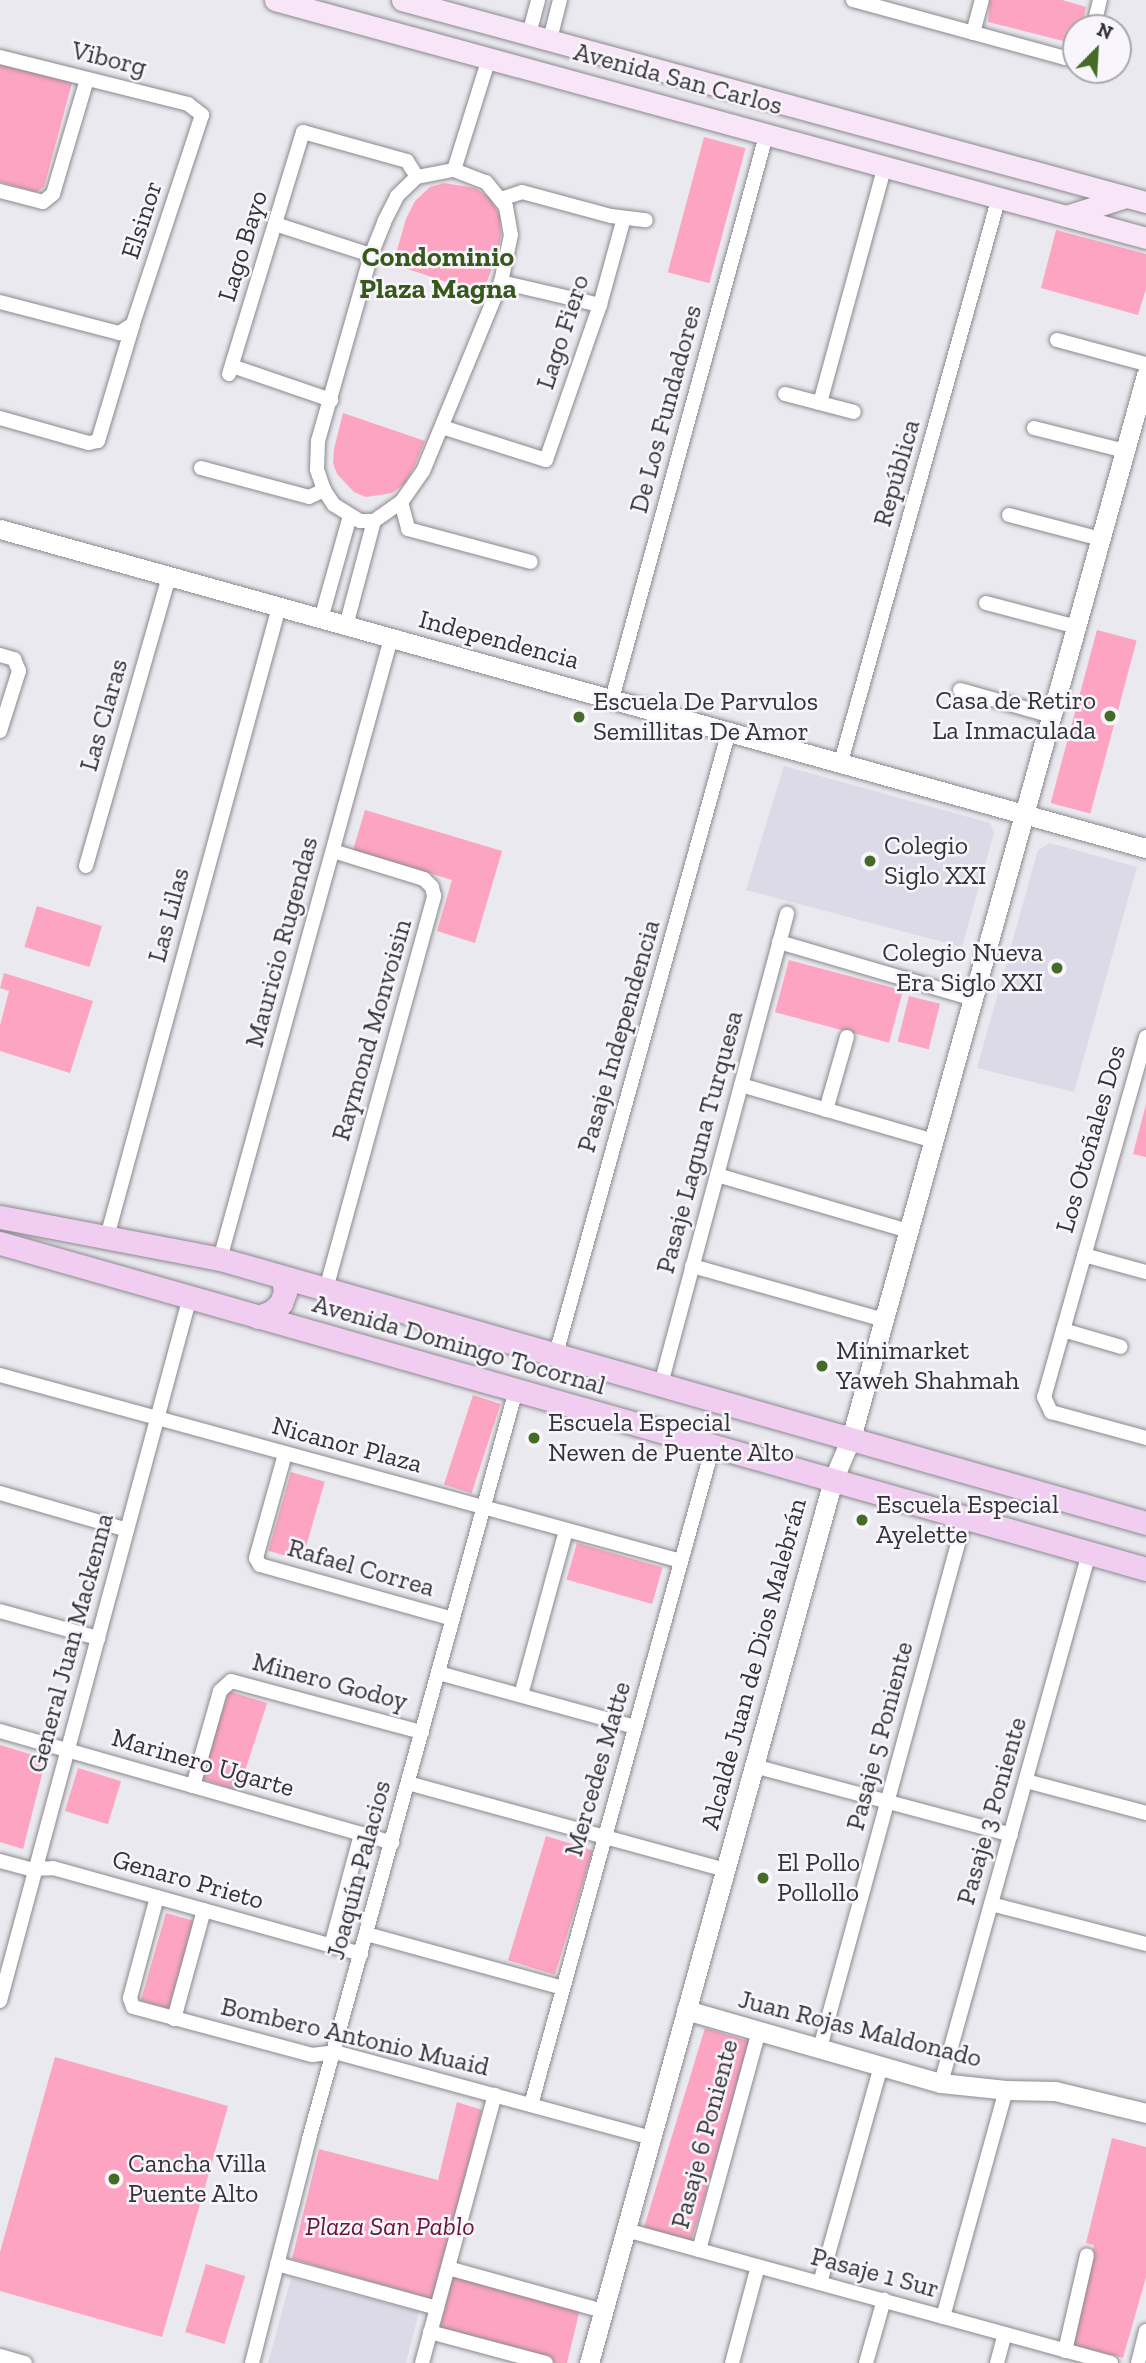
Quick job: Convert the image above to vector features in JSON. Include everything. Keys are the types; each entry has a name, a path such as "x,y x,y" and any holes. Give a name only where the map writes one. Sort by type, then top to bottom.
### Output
{"main road":[{"name":"Avenida San Carlos","path":"275,0 999,197 1076,213 1146,238"},
{"name":"Avenida San Carlos","path":"402,0 1136,199"},
{"path":"421,39 422,22 430,8"},
{"path":"1076,213 1089,197 1079,184"},
{"name":"Avenida San Carlos","path":"1076,213 1136,199"},
{"name":"Avenida Domingo Tocornal","path":"0,1217 220,1259 1146,1522"},
{"name":"Avenida Domingo Tocornal","path":"0,1243 1146,1569"},
{"path":"258,1317 272,1311 281,1303 285,1292 283,1277"}],"street":[{"path":"528,34 538,0"},
{"path":"550,39 560,0"},
{"path":"853,0 880,4 1062,57"},
{"path":"973,33 982,0"},
{"name":"Viborg","path":"0,57 188,104 202,115"},
{"path":"454,170 489,58"},
{"path":"0,191 43,202 54,194 87,79"},
{"name":"Elsinor","path":"0,418 89,443 97,441 101,436 133,324 202,115"},
{"name":"Lago Bayo","path":"331,400 230,370 303,132 407,161 417,177"},
{"name":"De Los Fundadores","path":"612,699 767,132"},
{"path":"820,403 885,165"},
{"path":"454,170 486,182 502,199 509,216 511,235 500,282 422,471 401,502 374,521 360,521 334,505 324,490 317,470 318,441 371,256 397,196 417,177 454,170"},
{"path":"502,199 522,192 624,218 646,220"},
{"name":"República","path":"841,762 999,197"},
{"name":"Lago Fiero","path":"442,427 546,460 600,304 624,218"},
{"path":"275,224 371,256"},
{"path":"500,282 600,304"},
{"path":"0,302 119,333 133,324"},
{"path":"1057,340 1146,364"},
{"name":"Alcalde Juan de Dios Malebrán","path":"589,2363 832,1480 851,1438 1146,375"},
{"path":"785,394 854,412"},
{"path":"1034,428 1125,451"},
{"path":"201,468 309,497 324,490"},
{"path":"401,502 408,529 532,560"},
{"path":"1009,515 1101,539"},
{"path":"321,618 350,516"},
{"path":"346,626 374,521"},
{"name":"Independencia","path":"0,529 1146,848"},
{"name":"Las Claras","path":"86,866 169,576"},
{"path":"986,603 1077,626"},
{"name":"Las Lilas","path":"107,1237 279,607"},
{"name":"Mauricio Rugendas","path":"220,1259 391,638"},
{"path":"0,655 14,660 19,671 0,731"},
{"path":"960,690 1052,716"},
{"name":"Pasaje Independencia","path":"556,1354 729,731"},
{"name":"Raymond Monvoisin","path":"326,1289 434,896 432,887 424,879 332,851"},
{"name":"Pasaje Laguna Turquesa","path":"661,1384 787,914"},
{"path":"779,942 974,999"},
{"path":"827,1110 847,1037"},
{"name":"Los Otoñales Dos","path":"1146,1037 1044,1394 1048,1409 1146,1438"},
{"path":"741,1085 934,1141"},
{"path":"717,1175 909,1231"},
{"name":"Los Otoñales Dos","path":"1084,1255 1146,1272"},
{"path":"692,1266 884,1320"},
{"name":"General Juan Mackenna","path":"0,2001 190,1297"},
{"path":"1063,1331 1121,1347"},
{"name":"Nicanor Plaza","path":"0,1375 681,1562"},
{"name":"Joaquín Palacios","path":"252,2363 516,1390"},
{"name":"Mercedes Matte","path":"531,2105 713,1446"},
{"name":"Rafael Correa","path":"285,1454 257,1562 453,1619"},
{"path":"0,1493 127,1530"},
{"name":"Pasaje 5 Poniente","path":"820,2049 965,1518"},
{"path":"521,1695 566,1530"},
{"name":"Pasaje 3 Poniente","path":"941,2083 1089,1553"},
{"path":"0,1611 98,1638"},
{"path":"439,1673 635,1727"},
{"name":"Minero Godoy","path":"193,1786 220,1691 226,1682 236,1681 422,1732"},
{"name":"Marinero Ugarte","path":"0,1731 392,1843"},
{"path":"754,1766 1011,1835"},
{"path":"1026,1781 1146,1813"},
{"path":"408,1783 725,1870"},
{"path":"331,1946 361,1834"},
{"name":"Genaro Prieto","path":"0,1861 20,1867 53,1868 361,1954"},
{"name":"Bombero Antonio Muaid","path":"157,1897 130,2004 312,2055 335,2052 651,2138"},
{"path":"991,1904 1146,1944"},
{"path":"174,2018 204,1910"},
{"path":"367,1934 563,1988"},
{"name":"Juan Rojas Maldonado","path":"686,2010 941,2083 1006,2090 1055,2091 1146,2113"},
{"name":"Pasaje 6 Poniente","path":"699,2250 759,2031"},
{"path":"820,2283 881,2066"},
{"path":"943,2317 1006,2090"},
{"path":"422,2363 495,2095"},
{"name":"Pasaje 1 Sur","path":"626,2230 1111,2363"},
{"path":"1065,2350 1087,2255"},
{"path":"277,2264 437,2308"},
{"path":"732,2363 758,2266"},
{"path":"448,2268 603,2311"},
{"path":"866,2363 884,2301"},
{"path":"1138,2363 1146,2331"},
{"path":"430,2332 546,2363"},
{"path":"997,2363 1005,2334"},
{"path":"0,2356 25,2363"}],"shaded area":[{"name":"Colegio Siglo XXI","path":"784,766 990,823 994,833 962,947 746,890"},
{"name":"Colegio Nueva Era Siglo XXI","path":"1050,843 1137,867 1074,1092 977,1068 1038,850"},
{"path":"291,2278 419,2312 406,2363 268,2363"}],"green space":[{"path":"990,0 1062,0 1086,7 1085,14 1062,14 1062,41 988,22"},
{"path":"0,64 72,83 44,187 37,192 0,182"},
{"path":"704,137 746,148 709,283 668,272"},
{"path":"444,183 475,188 489,197 500,215 501,235 496,258 482,294 393,264 406,219 415,201 430,187"},
{"path":"1056,230 1146,254 1146,289 1138,315 1041,288"},
{"path":"343,413 425,441 405,483 392,493 366,497 354,492 337,474 333,463 334,449"},
{"path":"1097,630 1137,641 1090,814 1051,803"},
{"path":"365,810 502,851 475,943 437,931 452,880 353,850"},
{"path":"37,906 102,926 89,967 24,947"},
{"path":"789,960 903,991 889,1043 775,1012"},
{"path":"4,973 93,1001 70,1073 0,1051 0,1026 9,991 0,988"},
{"path":"909,996 940,1004 929,1049 898,1042"},
{"path":"1146,1104 1146,1157 1133,1154"},
{"path":"473,1395 501,1404 472,1493 444,1484"},
{"path":"291,1472 325,1482 302,1560 268,1551"},
{"path":"577,1543 663,1568 652,1604 567,1580"},
{"path":"229,1691 267,1703 239,1791 201,1778"},
{"path":"0,1745 46,1759 23,1849 0,1842"},
{"path":"78,1768 121,1781 108,1824 65,1811"},
{"path":"546,1836 593,1850 555,1975 508,1960"},
{"path":"166,1913 194,1921 169,2008 141,2000"},
{"path":"705,2028 752,2042 691,2242 644,2228"},
{"name":"Cancha Villa Puente Alto","path":"55,2057 228,2106 162,2337 0,2291 0,2252"},
{"name":"Plaza San Pablo","path":"457,2102 482,2110 442,2272 580,2309 567,2363 555,2363 439,2332 446,2303 292,2259 319,2149 438,2180"},
{"path":"1112,2138 1146,2147 1146,2277 1123,2358 1074,2345 1094,2245 1086,2243"},
{"path":"206,2264 245,2276 224,2344 185,2332"}],"place":[{"name":"Casa de Retiro La Inmaculada","path":"1110,716"},
{"name":"Escuela De Parvulos Semillitas De Amor","path":"579,717"},
{"name":"Colegio Siglo XXI","path":"870,861"},
{"name":"Colegio Nueva Era Siglo XXI","path":"1057,968"},
{"name":"Minimarket Yaweh Shahmah","path":"822,1366"},
{"name":"Escuela Especial Newen de Puente Alto","path":"534,1438"},
{"name":"Escuela Especial Ayelette","path":"862,1520"},
{"name":"El Pollo Pollollo","path":"763,1878"},
{"name":"Cancha Villa Puente Alto","path":"114,2179"}],"district":[{"name":"Condominio Plaza Magna","path":"438,273"}]}
